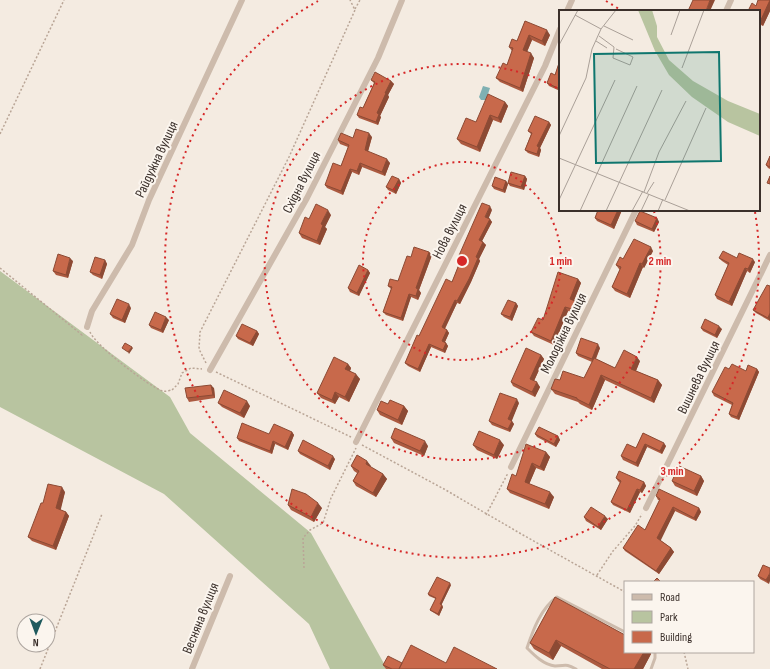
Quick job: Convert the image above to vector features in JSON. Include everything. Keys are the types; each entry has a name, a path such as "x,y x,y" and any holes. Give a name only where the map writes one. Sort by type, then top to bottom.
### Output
{"street":[{"name":"Райдужна вулиця","path":"87,327 92,311 132,244 149,200 242,0"},
{"name":"Східна вулиця","path":"210,370 307,198 378,58 402,0"},
{"path":"567,10 572,0"},
{"path":"726,10 731,0"},
{"name":"Нова вулиця","path":"356,442 541,73 559,31"},
{"name":"Молодіжна вулиця","path":"510,467 636,211"},
{"name":"Вишнева вулиця","path":"646,508 770,255"},
{"name":"Весняна вулиця","path":"192,669 230,576"}],"lane":[{"path":"576,669 567,664 553,666 537,657 527,648 549,602 557,597 624,631"},
{"path":"651,669 655,658 655,653"}],"path":[{"path":"0,134 64,0"},
{"path":"350,0 355,10"},
{"path":"210,370 199,349 200,332 289,158 360,0"},
{"path":"0,268 82,335 87,327"},
{"path":"87,327 91,335 106,350 139,377 163,391 172,390 178,384 182,373 191,368 210,370 352,437 356,442 444,489 486,515 624,591"},
{"path":"304,568 303,538 310,530 323,523 331,498 355,450 356,442"},
{"path":"486,515 510,467"},
{"path":"597,576 613,551 635,526 646,508"},
{"path":"40,669 102,514"},
{"path":"684,653 688,669"}],"green space":[{"path":"0,271 170,397 190,433 311,533 387,669 330,669 309,624 164,494 0,407"}],"water":[{"path":"483,86 490,88 486,100 481,100 479,97"}],"building":[{"path":"693,0 710,0 706,10 688,10"},
{"path":"758,0 770,0 760,22 760,10 748,10 752,3 756,6"},
{"path":"525,21 547,30 542,41 529,35 523,50 531,53 520,88 496,78 503,63 507,65 513,48 509,47 512,39 517,41"},
{"path":"559,63 559,89 547,83 551,73 555,75"},
{"path":"375,72 391,81 377,113 379,114 376,122 357,115 360,107 363,108 375,82 371,80"},
{"path":"488,94 505,102 498,118 490,115 477,147 457,139 466,118 476,122"},
{"path":"535,116 549,122 537,146 539,147 537,154 525,150 532,133 528,131"},
{"path":"356,129 369,133 365,150 387,159 382,172 360,163 357,171 350,169 341,191 325,185 333,163 341,166 349,145 338,140 341,133 353,138"},
{"path":"770,156 770,167 766,165"},
{"path":"511,172 525,176 521,187 508,183"},
{"path":"392,176 399,179 393,190 386,187"},
{"path":"770,176 770,184 767,183"},
{"path":"495,177 506,181 503,190 492,186"},
{"path":"482,203 490,206 485,217 490,219 479,240 483,242 476,257 478,258 469,279 457,301 455,300 442,327 447,330 442,341 446,343 443,350 429,344 418,369 405,363 417,335 419,336 446,279 452,282 460,262 457,260"},
{"path":"316,204 328,210 321,224 323,225 317,241 299,233 305,217 309,219"},
{"path":"598,211 618,211 611,225 595,218"},
{"path":"640,211 657,218 652,229 635,221"},
{"path":"634,239 651,247 642,264 640,263 627,294 612,287 621,267 616,265 620,257 623,259"},
{"path":"414,247 429,252 416,288 418,289 416,296 409,294 401,318 383,312 392,287 388,286 390,279 398,281 407,256 411,257"},
{"path":"723,251 737,258 739,253 753,259 748,269 745,268 729,302 715,295 729,263 719,258"},
{"path":"58,254 70,258 66,275 53,271"},
{"path":"95,257 105,260 100,275 90,272"},
{"path":"359,265 368,270 357,293 348,288"},
{"path":"558,272 578,279 570,299 575,301 572,309 565,307 551,341 531,332 538,318 543,320"},
{"path":"767,285 770,286 770,313 768,318 753,310"},
{"path":"117,299 129,304 122,320 110,314"},
{"path":"508,300 516,303 510,317 501,314"},
{"path":"155,312 166,317 161,330 149,325"},
{"path":"705,319 719,326 715,335 701,328"},
{"path":"242,324 257,331 250,343 236,336"},
{"path":"581,338 598,344 592,359 576,353"},
{"path":"125,343 132,347 128,352 122,348"},
{"path":"526,348 541,355 530,379 537,382 532,392 511,382"},
{"path":"624,350 637,357 631,369 658,380 651,398 601,375 589,405 577,398 551,389 555,379 560,380 563,371 584,378 594,358 615,368"},
{"path":"334,357 348,364 345,369 356,374 345,397 335,392 332,400 317,393"},
{"path":"732,364 746,371 748,365 757,369 737,417 729,414 733,403 712,392 725,367 729,369"},
{"path":"211,385 213,395 187,398 185,388"},
{"path":"224,390 247,401 240,413 218,403"},
{"path":"500,393 517,399 508,419 512,421 508,429 489,421"},
{"path":"390,400 404,406 398,420 377,410 381,401 388,404"},
{"path":"242,423 269,434 274,424 292,432 285,447 273,441 270,451 237,438"},
{"path":"539,427 558,436 554,444 535,434"},
{"path":"395,428 425,441 420,451 391,438"},
{"path":"479,431 500,440 494,455 473,445"},
{"path":"643,433 664,443 660,451 645,444 636,463 621,456 627,444 636,448"},
{"path":"303,440 333,456 328,466 298,451"},
{"path":"526,444 546,452 540,467 532,463 525,482 550,492 545,504 507,489 512,474 516,476"},
{"path":"357,455 367,461 366,464 383,474 373,493 353,481 359,471 351,466"},
{"path":"679,466 701,476 694,491 672,481"},
{"path":"619,471 644,482 640,490 637,489 627,510 611,502 621,481 616,478"},
{"path":"48,484 62,487 56,508 66,512 53,546 28,537 41,503 43,503"},
{"path":"292,489 306,494 318,503 311,517 288,505"},
{"path":"659,489 699,508 694,518 673,507 657,538 671,548 656,571 623,548 638,525 645,530 660,499 656,496"},
{"path":"591,507 605,516 598,527 584,517"},
{"path":"763,565 770,568 770,573 766,580 758,576"},
{"path":"437,577 450,583 440,604 442,605 438,614 430,610 436,598 428,594"},
{"path":"555,597 624,634 624,653 643,653 634,669 610,669 556,640 549,653 530,643"},
{"path":"411,645 446,663 454,647 497,669 399,669"},
{"path":"388,656 402,663 399,669 392,669 383,665"}]}
